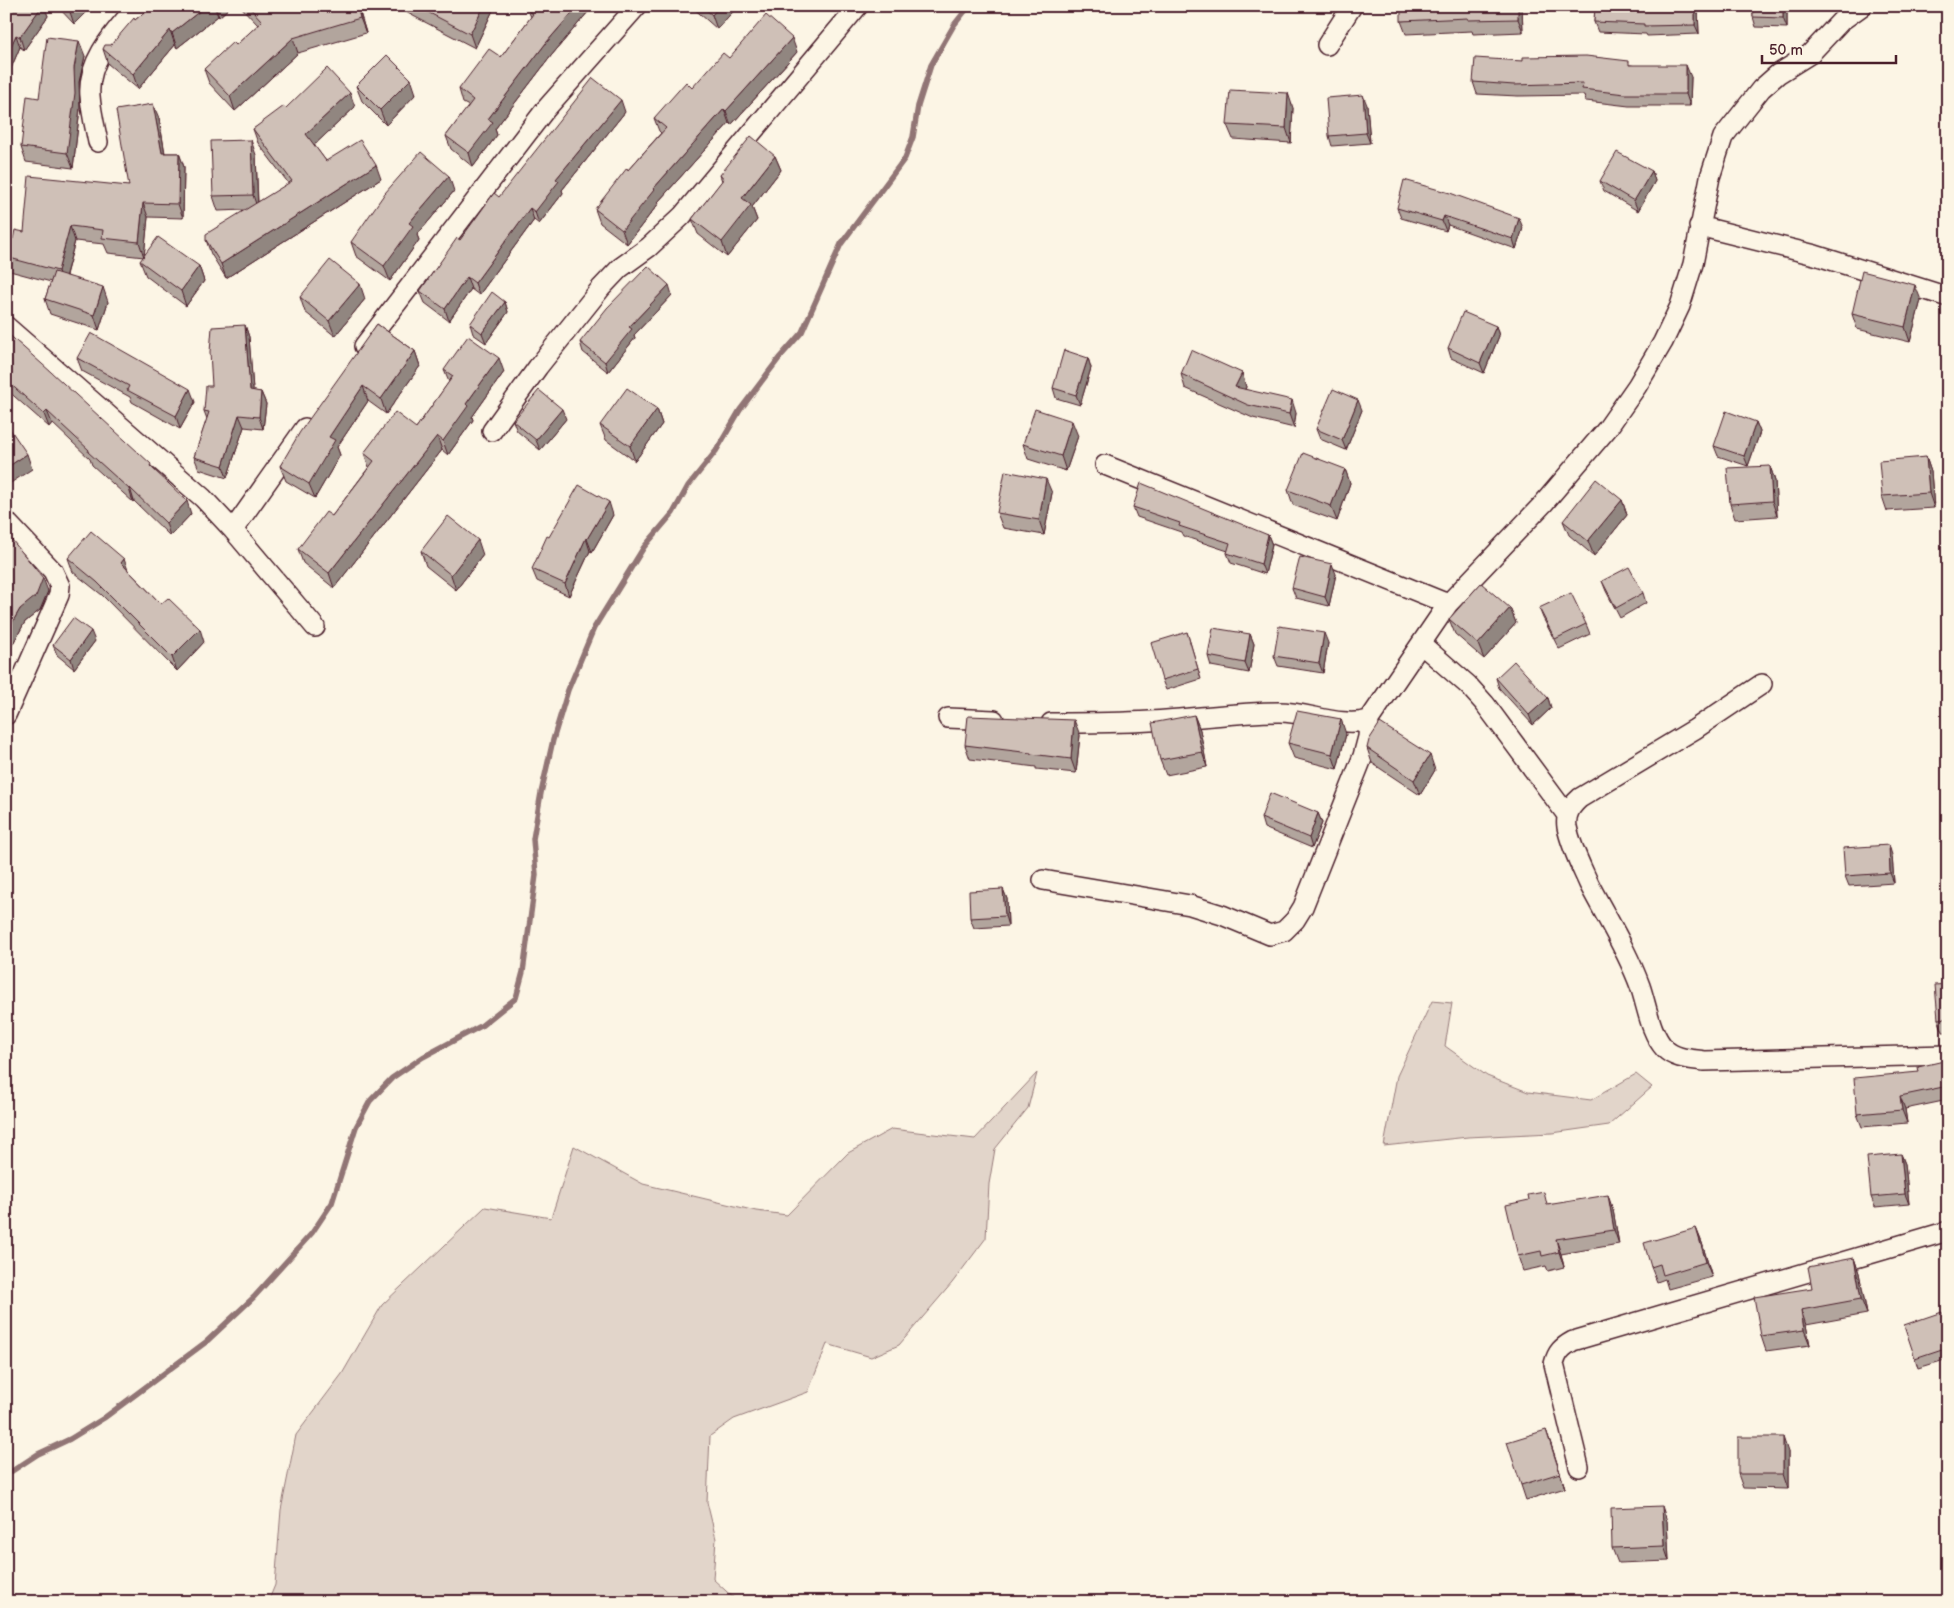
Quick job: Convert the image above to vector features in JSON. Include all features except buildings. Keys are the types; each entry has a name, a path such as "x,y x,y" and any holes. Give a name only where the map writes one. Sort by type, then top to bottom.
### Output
{"street":[{"path":"98,142 90,95 93,68 104,46 137,6"},
{"path":"353,361 545,110 637,6"},
{"path":"492,431 538,367 601,288 620,268 648,247 682,216 858,6"},
{"path":"1328,46 1352,6"},
{"path":"1043,880 1190,905 1222,915 1270,935 1284,931 1295,920 1306,898 1363,756 1368,737 1369,720 1448,604 1543,504 1607,429 1637,386 1663,342 1680,306 1693,264 1710,177 1723,137 1756,95 1778,74 1810,54 1841,21 1862,6"},
{"path":"1699,226 1815,255 1948,297"},
{"path":"6,326 203,498 233,530 315,627"},
{"path":"233,530 313,417"},
{"path":"1105,466 1448,604"},
{"path":"6,521 53,571 60,586 59,595 52,612 6,715"},
{"path":"1421,644 1468,685 1486,704 1567,815"},
{"path":"1762,684 1695,728 1580,798 1573,804 1567,815 1567,827 1578,862 1639,984 1655,1033 1665,1049 1676,1057 1704,1060 1948,1056"},
{"path":"1033,722 1149,721 1280,712 1304,714 1346,722 1369,720"},
{"path":"948,718 1014,721"},
{"path":"1579,1467 1554,1364 1556,1355 1563,1346 1573,1341 1948,1230"}],"shaded area":[{"path":"1432,1001 1452,1003 1445,1046 1487,1076 1528,1092 1591,1100 1636,1074 1652,1087 1609,1125 1552,1133 1468,1137 1384,1146 1397,1076"},
{"path":"1037,1073 1028,1108 995,1149 989,1184 986,1238 952,1283 899,1345 871,1357 827,1344 808,1392 734,1419 710,1436 707,1502 716,1539 713,1579 738,1602 268,1602 275,1585 281,1510 296,1435 342,1374 382,1305 485,1207 551,1218 574,1146 643,1184 756,1211 787,1215 848,1153 892,1129 975,1139"}],"waterway":[{"path":"6,1475 38,1454 70,1439 104,1418 206,1342 254,1297 312,1233 332,1203 356,1127 370,1101 392,1078 423,1057 481,1026 516,998 523,972 536,875 533,839 541,793 553,740 568,690 594,628 644,547 673,513 688,486 716,451 740,410 780,357 802,332 841,244 905,158 913,137 918,106 931,65 954,25 969,6"}]}
